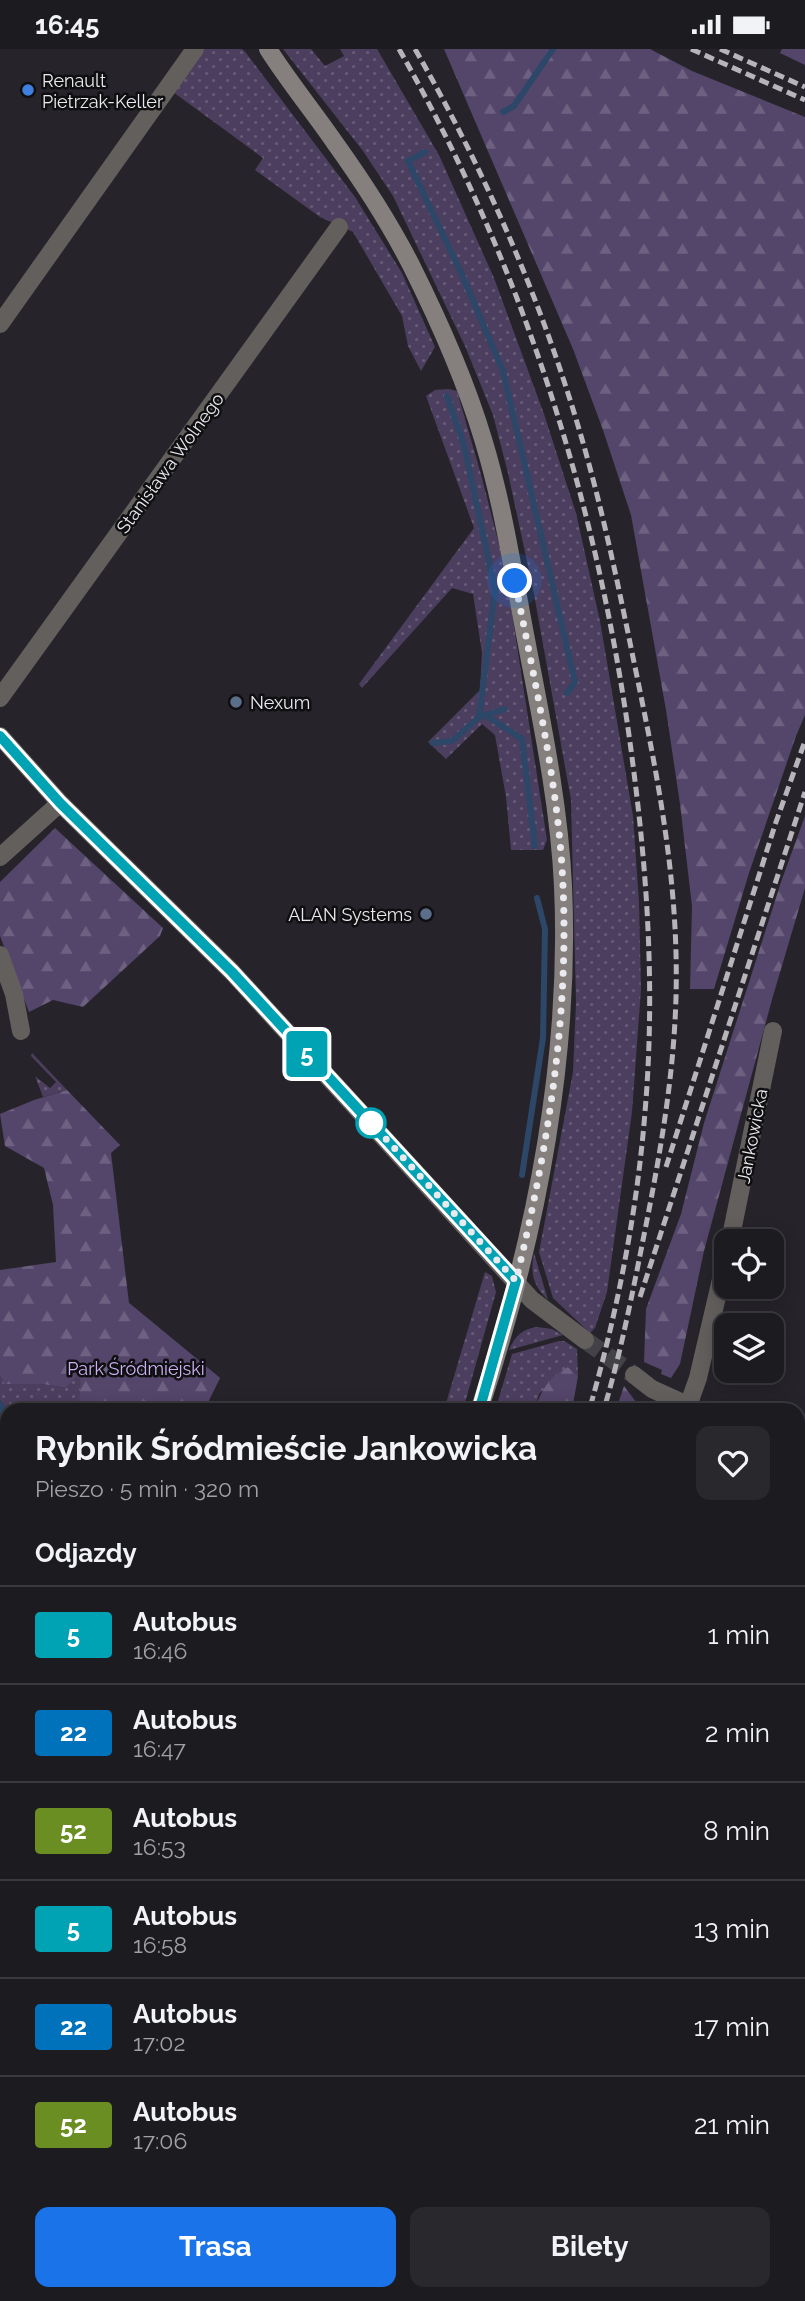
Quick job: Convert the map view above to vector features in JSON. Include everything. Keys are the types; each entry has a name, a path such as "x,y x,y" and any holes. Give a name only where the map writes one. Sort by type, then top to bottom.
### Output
{"main road":[{"path":"253,49 292,86"},
{"path":"268,49 292,86 335,142 382,214 437,319 464,384 483,440 508,541 555,805 564,911 561,1011 555,1086 543,1160 516,1281 481,1403"}],"street":[{"path":"0,324 195,49"},
{"name":"Stanisława Wolnego","path":"0,698 339,227"},
{"path":"0,736 60,803 232,972 544,1310 585,1340"},
{"path":"0,857 60,803"},
{"path":"0,955 14,994 21,1031"},
{"name":"Jankowicka","path":"732,1229 773,1031"},
{"path":"683,1403 698,1378 716,1299"},
{"path":"634,1375 675,1403"}],"green space":[{"path":"196,49 242,49 355,197 402,273 435,347 421,371 408,346 402,316 353,232 320,217 255,170 263,158 173,92"},
{"path":"283,49 311,49 325,66 344,56 340,49 377,49 439,155 494,278 544,414 576,513 600,621 633,816 641,989 632,1112 607,1292 595,1328 590,1333 553,1298 539,1252 573,1072 576,1002 571,800 534,594 508,473 493,415 465,346 393,196 363,151"},
{"path":"444,49 650,49 692,71 805,117 805,715 749,873 714,989 690,989 692,906 680,804 631,515 573,349"},
{"path":"782,49 805,49 805,65 780,53"},
{"path":"435,390 457,391 505,568 547,840 543,850 511,850 506,797 495,735 482,724 446,759 428,742 480,690 482,653 473,594 452,588 362,688 359,684 474,528 426,396"},
{"path":"805,816 805,888 704,1251 680,1364 671,1378 661,1374 662,1370 644,1362 646,1309 681,1214 704,1123 781,882"},
{"path":"55,828 163,928 160,936 83,1007 53,1000 29,1012 0,936 0,882"},
{"path":"32,1053 67,1090 43,1097 35,1076 50,1088 56,1082 31,1056"},
{"path":"67,1090 120,1145 111,1153 129,1303 220,1378 209,1403 79,1403 81,1370 66,1388 42,1384 5,1384 0,1376 0,1270 56,1262 53,1205 44,1168 5,1146 0,1114"},
{"path":"534,1253 548,1300 534,1279"},
{"path":"485,1272 492,1276 496,1292 465,1403 446,1403"},
{"name":"Park Śródmiejski","path":"129,1303 220,1378 209,1403 2,1403 0,1376 5,1384 42,1384 66,1388"},
{"path":"537,1327 552,1329 563,1335 509,1350 520,1334"},
{"path":"564,1341 577,1349 578,1376 568,1367 539,1394 537,1403 497,1403 512,1354"},
{"path":"568,1367 578,1376 573,1403 538,1403 547,1385"},
{"path":"624,1386 637,1403 618,1403"}],"waterway":[{"path":"503,112 514,106 553,49"},
{"path":"425,152 408,161 463,277 503,371 575,682 567,693"},
{"path":"447,396 464,445 495,590 479,717"},
{"path":"433,743 452,741 479,717 505,709"},
{"path":"485,715 522,739 535,846"},
{"path":"522,1175 543,1038 545,929 537,898"}],"tunnel":[{"path":"585,1340 634,1375"}],"railway":[{"path":"399,49 444,133 484,219 520,306 551,395 601,578 633,765 646,894 650,981 648,1068 637,1188 624,1263 591,1403"},
{"path":"415,49 485,183 526,276 561,371 585,450 608,543 643,708 665,831 676,955 675,1025 670,1080 638,1264 606,1403"},
{"path":"691,49 805,100"},
{"path":"720,49 805,87"},
{"path":"666,1167 776,822 805,741"},
{"path":"640,1297 805,792"}],"bus line":[{"name":"5","path":"0,736 60,803 232,972 516,1281 481,1403"}],"place":[{"name":"Renault Pietrzak-Keller","path":"28,90"},
{"name":"Nexum","path":"236,702"},
{"name":"ALAN Systems","path":"426,914"}],"route":[{"path":"371,1123 366,1117 516,1281 543,1160 555,1086 561,1011 564,911 555,805 515,581"}]}
